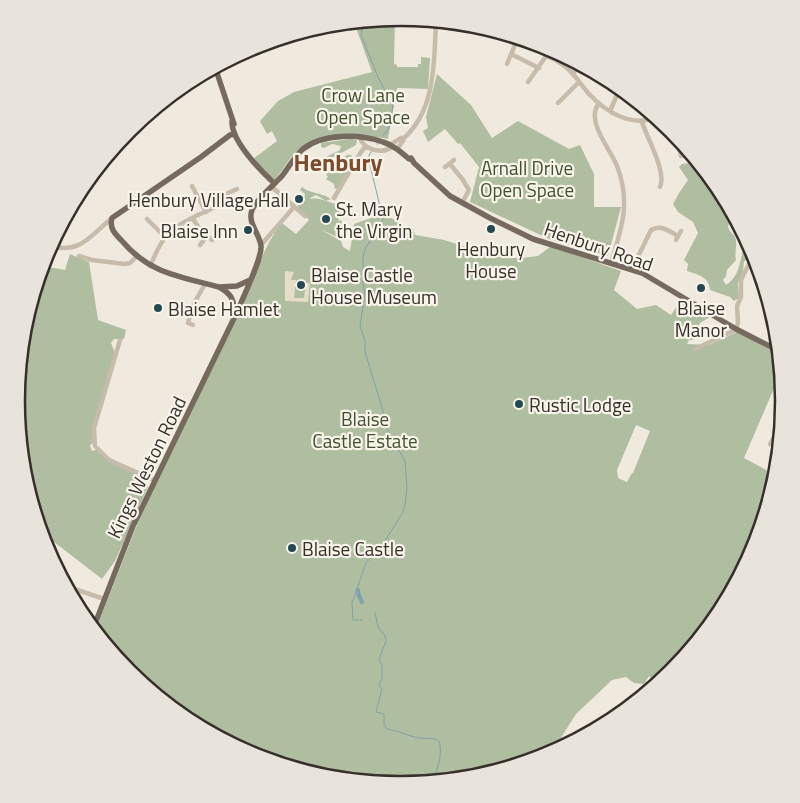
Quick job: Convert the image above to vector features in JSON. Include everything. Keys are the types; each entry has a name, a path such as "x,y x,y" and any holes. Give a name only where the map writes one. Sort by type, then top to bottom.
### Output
{"main road":[{"path":"217,75 235,128 235,134 245,151 273,185"},
{"path":"235,134 112,218 112,230 136,257 159,270 218,287 237,286 250,280"},
{"name":"Henbury Road","path":"261,246 252,222 252,212 257,202 301,151 311,144 335,138 360,138 378,141 393,147 450,196 462,203 533,239 642,273 736,329 771,346"},
{"path":"232,321 250,280 261,246"},
{"path":"218,287 227,292 232,299 234,308 232,321"},
{"name":"Kings Weston Road","path":"96,621 124,546 154,480 232,321"}],"street":[{"path":"360,138 366,146 375,150 385,151 403,141 417,124 430,92 436,28"},
{"path":"507,64 515,44"},
{"path":"511,54 539,68"},
{"path":"528,82 547,56"},
{"path":"555,60 573,73 599,103 610,111 629,120 642,122 648,120"},
{"path":"558,103 579,82"},
{"path":"610,111 617,96"},
{"path":"599,103 594,110 596,123 616,164 625,196 623,224 611,263"},
{"path":"642,122 657,161 662,184"},
{"path":"393,147 401,138 404,138"},
{"path":"334,198 366,146"},
{"path":"445,167 452,162 468,190 462,203"},
{"path":"273,185 305,216"},
{"path":"192,186 206,212"},
{"path":"234,206 228,193 237,189"},
{"path":"150,266 165,237 176,227 231,200"},
{"path":"261,246 294,207"},
{"path":"59,248 74,248 112,218"},
{"path":"147,219 165,237"},
{"path":"193,219 197,227 210,238 200,246"},
{"path":"146,229 151,224"},
{"path":"101,227 112,230"},
{"path":"632,269 651,230 655,227 664,228 677,238 681,231"},
{"path":"79,256 91,262 128,264 136,257"},
{"path":"695,349 736,329 738,323 737,306 741,296 741,280 748,263"},
{"path":"193,325 188,323 192,307 205,284"},
{"path":"118,342 94,428 93,447 109,460 154,480"},
{"path":"770,444 773,439"},
{"path":"75,589 104,599"}],"green space":[{"name":"Crow Lane Open Space","path":"395,26 394,64 397,67 418,67 418,64 421,64 421,57 430,58 428,89 397,88 388,139 352,135 302,147 292,156 275,180 253,159 277,141 272,131 267,134 260,121 278,101 294,92 372,72 357,29"},
{"name":"Arnall Drive Open Space","path":"437,74 471,105 492,138 518,121 569,149 580,145 594,174 594,207 621,207 608,256 549,239 470,202 479,167 460,143 458,144 445,129 428,142 423,131 428,128 426,117"},
{"path":"350,139 357,140 356,145 326,161 324,158 340,150 341,146 332,144 324,148 321,147 321,143"},
{"path":"347,155 351,155 354,160 338,188 335,189 334,184 326,179 328,177 326,174 335,169 333,165"},
{"path":"690,163 698,173 725,214 730,223 729,230 735,237 736,260 727,270 723,280 726,285 737,273 743,251 747,260 744,261 743,272 738,283 739,298 734,301 730,297 710,290 705,279 687,271 688,264 684,260 698,233 693,222 678,212 673,204 688,180 679,167 682,164"},
{"name":"Blaise Castle Estate","path":"302,187 331,199 326,201 316,195 311,199 337,204 341,213 338,220 342,221 339,238 320,229 341,241 343,247 350,251 354,224 382,214 400,222 404,228 413,228 415,235 444,240 495,256 521,258 538,256 551,246 621,271 614,290 637,309 656,305 671,315 681,300 710,317 700,323 693,340 689,340 687,344 709,345 737,332 772,351 774,387 744,458 769,471 768,475 755,522 725,589 698,630 665,667 652,679 649,676 644,684 634,683 626,677 612,680 576,714 559,741 544,748 497,764 425,776 375,776 303,764 279,757 234,738 192,713 172,699 135,667 98,624 142,512 252,284 268,244 282,223 296,234 309,220 297,207 304,199 305,194 300,190","holes":["636,425 650,431 633,473 627,482 618,478 617,470"]},
{"path":"70,254 89,262 98,320 126,330 124,339 114,339 111,343 115,353 92,429 93,442 90,446 92,451 96,450 145,478 148,487 115,561 102,579 53,543 38,499 28,450 25,402 28,353 32,328 50,268 65,270"}],"shaded area":[{"path":"285,271 294,272 291,280 296,280 294,298 304,298 306,283 310,283 308,302 285,301"}],"waterway":[{"path":"362,29 361,35 378,77 393,106 389,128 383,136"},
{"path":"362,620 353,620 352,603 366,563 385,541 403,512 407,488 405,461 385,425 384,414 365,352 365,341 360,326 365,293 363,257 366,247 380,228 383,219 370,165 369,155 372,151"},
{"path":"358,590 362,602"},
{"path":"375,613 378,627 385,636 386,641 379,659 382,666 382,678 379,686 382,689 376,712 384,714 384,725 387,729 439,741 439,763 434,775"}],"place":[{"name":"Henbury Village Hall","path":"299,199"},
{"name":"St. Mary the Virgin","path":"326,219"},
{"name":"Henbury House","path":"491,229"},
{"name":"Blaise Inn","path":"248,230"},
{"name":"Blaise Castle House Museum","path":"301,285"},
{"name":"Blaise Manor","path":"701,288"},
{"name":"Blaise Hamlet","path":"158,308"},
{"name":"Rustic Lodge","path":"519,404"},
{"name":"Blaise Castle","path":"292,548"}],"district":[{"name":"Henbury","path":"338,162"}]}
